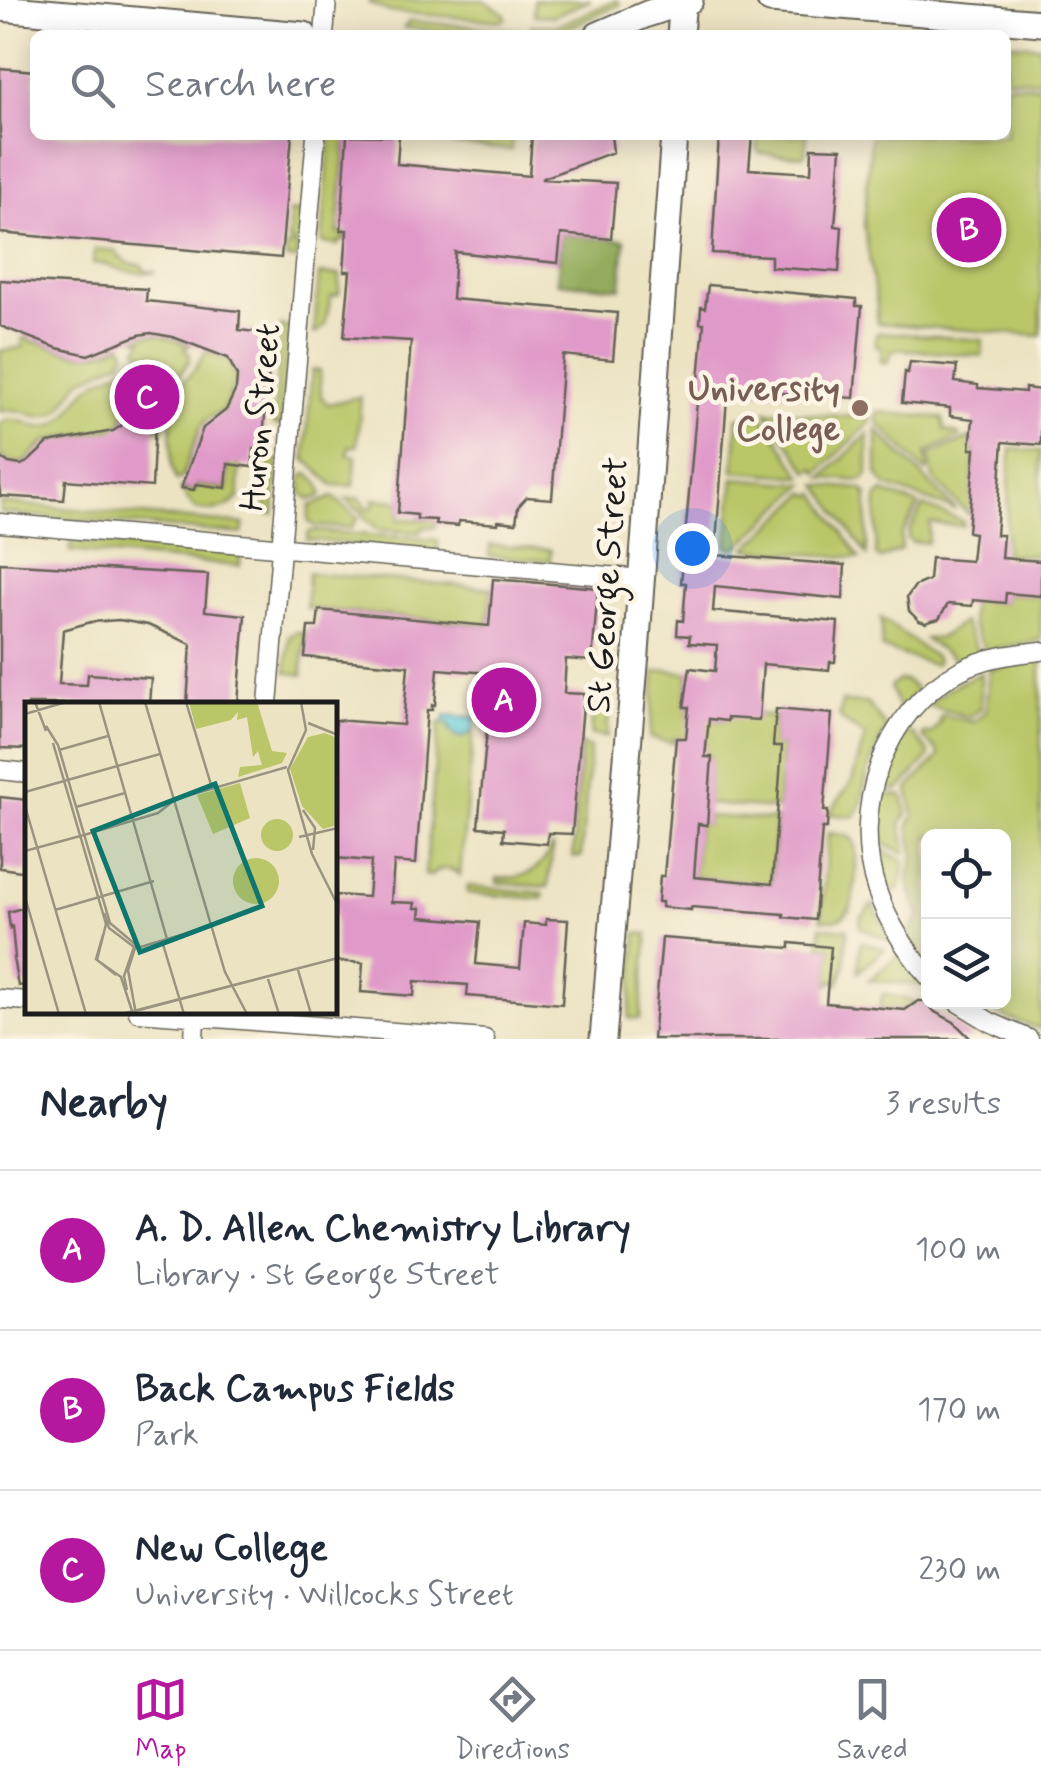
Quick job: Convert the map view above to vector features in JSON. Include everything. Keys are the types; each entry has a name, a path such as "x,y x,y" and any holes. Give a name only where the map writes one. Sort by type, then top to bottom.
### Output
{"street":[{"path":"324,30 327,0"},
{"path":"770,0 1004,10 1041,23"},
{"path":"609,30 686,1 681,30"},
{"path":"0,8 248,30"},
{"name":"Huron Street","path":"268,702 316,140"},
{"name":"St George Street","path":"602,1039 642,579 674,140"},
{"path":"0,523 642,579"},
{"path":"921,967 902,944 872,872 870,808 880,762 897,728 936,686 984,660 1041,651"},
{"path":"0,770 25,772"},
{"path":"0,999 25,1001"},
{"path":"969,1009 1030,1039"},
{"path":"161,1014 241,1016 485,1039"},
{"path":"194,1039 196,1017"}],"green space":[{"path":"484,0 506,18 502,21 390,12 369,3"},
{"path":"534,0 591,0 553,16 534,15"},
{"path":"617,0 620,5 563,30 530,30 531,25 556,26"},
{"path":"409,21 518,30 404,28"},
{"path":"1011,43 1041,46 1041,81 1011,78"},
{"path":"1011,83 1041,86 1041,336 877,323 864,225 871,140 1011,140"},
{"path":"330,140 346,140 338,233 345,234 344,241 338,245 322,243"},
{"path":"437,140 512,140 511,150 437,143"},
{"path":"758,140 806,140 802,156 757,150"},
{"path":"290,211 300,212 296,260 286,259 287,246 292,246 288,241"},
{"path":"561,234 625,240 621,288 557,282"},
{"path":"95,249 117,251 118,258 127,263 156,272 132,272 93,263"},
{"path":"319,274 340,275 339,294 331,297 325,325 314,333"},
{"path":"281,326 289,327 281,426 273,425"},
{"path":"876,334 983,340 982,356 899,349 891,352 887,363 881,362"},
{"path":"160,335 190,345 184,348 190,355 189,362 176,379 165,381 151,369 138,348 143,340 137,338"},
{"path":"28,338 30,342 80,354 96,354 122,344 126,351 121,361 81,380 59,411 42,416 0,412 0,351 23,347 22,339"},
{"path":"206,351 227,360 236,380 224,409 200,428 182,478 176,480 172,466 171,395"},
{"path":"128,367 158,386 163,429 156,429 157,400 133,397 120,424 112,429 46,441 20,463 0,456 0,422 54,425 90,386"},
{"path":"312,370 320,371 321,396 327,404 361,397 357,446 349,446 348,455 356,456 354,486 333,485 305,459"},
{"path":"766,411 870,418 870,423 818,473 814,468 809,472"},
{"path":"877,412 943,418 945,430 959,437 926,453 926,472 877,422"},
{"path":"738,417 764,418 803,477 734,471"},
{"path":"877,430 956,510 886,486 877,474"},
{"path":"868,434 868,475 862,481 822,478"},
{"path":"971,439 971,448 975,449 970,514 933,479 929,455"},
{"path":"230,449 239,450 239,498 218,510 194,508 180,489 194,491 197,485 227,489"},
{"path":"1011,449 1041,451 1041,556 1005,554"},
{"path":"270,458 278,459 274,514 265,514"},
{"path":"308,474 319,483 321,492 321,496 310,500 301,492 302,476"},
{"path":"734,478 805,484 737,548 727,547"},
{"path":"818,485 862,489 867,495 867,555"},
{"path":"807,492 811,496 816,493 860,558 746,549"},
{"path":"883,492 919,505 902,534 901,550 881,559 876,556 877,497"},
{"path":"333,497 358,518 351,528 315,526 308,521 310,506"},
{"path":"360,498 371,509 373,499 399,501 399,519 436,520 435,528 424,527 419,533 379,530 346,499"},
{"path":"0,503 244,524 242,534 0,513"},
{"path":"923,506 963,521 963,526 930,523 928,543 911,542 910,530"},
{"path":"309,532 438,540 438,552 307,540"},
{"path":"71,541 240,554 240,566 70,551"},
{"path":"490,545 551,550 550,561 489,556"},
{"path":"308,573 492,588 488,625 306,608"},
{"path":"1006,593 1041,596 1041,640 987,651 971,621 973,600 1004,603"},
{"path":"881,618 936,658 937,663 882,648"},
{"path":"963,622 979,654 959,663 925,639 939,638"},
{"path":"305,633 302,675 286,672 289,636"},
{"path":"1041,659 1041,1029 990,1009 1011,1009 1011,829 921,829 921,952 908,935 920,916 908,883 914,855 909,826 914,815 908,790 939,757 922,736 930,735 942,715 974,722 986,711 989,670"},
{"path":"655,672 689,673 684,706 689,707 688,717 726,721 728,711 775,716 773,745 782,746 777,809 708,804 711,757 703,757 706,740 674,738 673,743 650,738"},
{"path":"981,673 981,708 969,717 927,705 952,686"},
{"path":"899,680 917,690 899,710 890,687"},
{"path":"594,698 610,700 607,737 591,735"},
{"path":"842,702 867,703 887,728 870,766 860,808 853,817 829,814 852,781 865,736 843,721 839,715"},
{"path":"439,723 449,723 468,735 474,730 460,875 445,869 425,875"},
{"path":"912,733 929,753 928,758 899,790 882,788 904,734"},
{"path":"581,745 590,748 581,857 573,857"},
{"path":"903,796 907,814 901,823 904,853 878,842 881,797"},
{"path":"707,816 776,820 771,884 694,877 698,824 707,824"},
{"path":"828,833 852,839 856,852 851,904 846,914 836,920 821,919"},
{"path":"551,847 548,887 497,883 497,878 530,872"},
{"path":"878,849 905,861 896,891 886,886"},
{"path":"468,886 544,896 542,899 467,893"},
{"path":"873,904 890,941 860,927 861,918"},
{"path":"821,927 847,929 845,967 838,984 834,980 827,986 831,947 819,946"},
{"path":"637,933 648,934 640,1019 629,1018"},
{"path":"861,942 885,949 858,972 860,945"},
{"path":"900,954 921,980 921,985 869,980"},
{"path":"883,994 916,1002 904,1009 880,1008"}],"water":[{"path":"445,715 475,717 474,730 464,737 456,736 444,723"}],"building":[{"path":"0,68 30,71 30,140 292,140 281,258 0,233"},
{"path":"347,140 399,140 397,164 529,176 532,140 612,140 613,152 541,179 616,183 611,239 561,234 558,263 455,252 452,299 617,313 613,360 563,355 552,499 527,497 518,507 516,523 459,521 458,526 398,513 411,341 344,337 350,271 344,271 347,230 341,230"},
{"path":"719,140 752,140 749,169 811,173 812,148 841,149 835,226 842,227 839,272 771,267 771,256 712,253"},
{"path":"0,280 147,289 146,301 240,311 239,330 272,334 262,450 254,449 252,467 228,464 226,488 196,484 194,490 181,488 203,428 226,410 236,389 237,376 228,358 151,333 88,355 57,348 0,326"},
{"path":"708,285 856,299 856,306 862,306 854,398 753,391 753,386 728,385 715,555 845,565 843,599 715,586 713,611 838,622 835,662 830,662 829,670 763,664 759,720 709,719 705,757 712,757 707,825 698,824 694,877 772,884 782,746 773,746 776,709 832,714 824,811 828,811 827,828 822,828 815,920 784,914 662,907 662,902 658,902 660,876 664,876 676,738 686,738 689,707 684,707 690,668 715,671 717,645 689,643 690,636 677,635 678,620 683,621 686,583 681,583 704,323 700,323 701,307 705,308"},
{"name":"University College","path":"910,362 957,366 955,382 978,388 1041,390 1041,445 1003,442 996,535 1003,535 1001,558 1041,561 1041,596 1006,593 1005,603 973,600 972,606 948,604 939,619 925,623 909,611 907,597 915,586 929,580 931,558 971,561 974,533 968,532 975,449 970,449 973,419 950,416 950,408 902,403"},
{"path":"134,398 156,401 152,487 66,480 64,500 0,496 0,457 21,465 48,443 113,431 121,426"},
{"path":"0,563 208,575 205,611 245,615 238,702 187,702 191,644 148,625 119,620 63,630 59,684 87,685 88,674 151,678 149,702 25,702 25,749 0,748"},
{"path":"493,579 598,588 592,661 566,659 564,693 584,694 572,834 548,833 547,844 503,840 504,829 478,827 488,719 483,700 489,673 438,669 435,705 427,710 416,864 394,862 391,902 415,903 414,908 421,908 420,917 480,922 476,964 520,968 524,923 546,925 546,919 568,920 562,1004 467,996 468,985 415,981 414,996 361,992 363,963 338,961 338,895 368,897 371,861 338,858 338,720 403,725 408,666 305,657 308,627 317,627 319,610 489,626"},
{"path":"0,797 25,800 25,872 0,868"},
{"path":"22,908 25,913 25,985 18,986 8,912"},
{"path":"662,938 790,948 790,943 831,947 826,1003 905,1010 921,1001 921,1009 932,1009 954,1022 971,1039 653,1039"}],"place":[{"name":"Back Campus Fields","path":"969,230"},
{"name":"New College","path":"147,397"},
{"name":"University College","path":"860,408"},
{"name":"A. D. Allen Chemistry Library","path":"504,700"}]}
